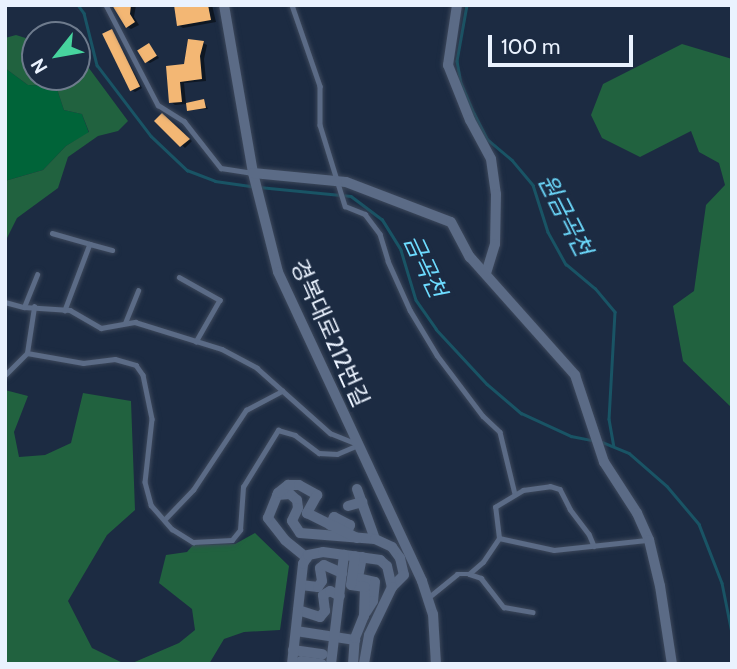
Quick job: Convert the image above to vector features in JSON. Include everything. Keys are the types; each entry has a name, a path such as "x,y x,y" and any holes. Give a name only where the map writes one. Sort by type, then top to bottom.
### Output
{"street":[{"name":"경복대로212번길","path":"224,5 253,173 278,272 428,598 433,614 436,664"},
{"path":"457,5 448,65 470,120 491,159 496,194 495,244 486,274"},
{"path":"253,173 339,183 451,222 470,257 575,375 604,462 637,513 649,540 660,586 672,664"},
{"path":"307,558 285,540 268,518 276,496 288,485 299,485 317,495 307,513 352,535"},
{"path":"357,489 375,538"},
{"path":"276,496 290,494 297,500 298,508 292,521 300,533 375,538 392,547 404,575 392,587 369,635 364,664"},
{"path":"348,506 362,502"},
{"path":"293,650 301,585 307,558 314,552 380,559 387,566 392,587"},
{"path":"317,659 335,636 342,573 354,556"},
{"path":"352,664 355,640 373,601 375,582 358,579 354,556"},
{"path":"301,585 318,587 322,581 320,568 324,565 342,573"},
{"path":"402,569 415,567"},
{"path":"298,610 320,617 325,611 323,595 330,591 340,596"},
{"path":"296,631 355,640"},
{"path":"293,650 317,659"},
{"path":"293,650 317,659"}],"lane":[{"path":"106,5 158,105 184,121 221,168 253,173"},
{"path":"292,5 320,86 320,125 345,206 365,214 380,234 410,310 437,355 483,416 500,432 515,494"},
{"path":"52,233 113,250"},
{"path":"65,310 90,244"},
{"path":"24,307 37,274"},
{"path":"179,277 220,300 196,342"},
{"path":"125,324 138,291"},
{"path":"5,302 24,307 65,310 101,328 135,322 222,349 245,362 330,433 359,444"},
{"path":"5,375 27,353 34,307"},
{"path":"27,353 83,363 115,359 136,365 144,375 152,419 145,482 151,505 164,520 193,542 232,540 240,530 243,487 278,430 295,435 319,453 337,454 359,444"},
{"path":"164,520 193,490 246,410 282,391"},
{"path":"469,574 483,562 499,538 495,507 515,494 550,486 561,489 570,509 589,534 594,546"},
{"path":"499,538 554,550 649,540"},
{"path":"428,598 439,585 457,574 469,574 481,578 504,607 533,612"}],"green space":[{"path":"21,37 21,80 5,68 5,38"},
{"path":"682,44 732,59 732,408 683,361 673,306 694,291 706,205 725,185 719,163 699,152 691,131 640,157 602,138 591,115 603,84"},
{"path":"5,68 21,80 21,91 58,91 64,110 82,114 89,133 66,146 43,170 5,181"},
{"path":"91,71 128,121 118,131 98,136 68,157 58,188 17,218 5,242 5,181 43,170 66,146 89,132 82,114 64,110 58,91 91,91"},
{"path":"5,390 28,396 14,432 19,457 45,455 71,443 83,393 131,401 135,510 107,535 68,601 92,648 125,664 5,664"},
{"path":"255,533 289,566 280,630 244,632 224,639 209,664 130,664 179,643 195,630 192,609 159,583 166,555 187,552 193,545 235,544"}],"building":[{"path":"112,5 131,5 130,14 135,22 126,28"},
{"path":"174,5 208,5 211,20 177,26"},
{"path":"112,29 140,87 130,91 102,34"},
{"path":"188,39 204,41 200,56 202,79 180,82 182,102 169,103 166,66 184,64"},
{"path":"149,43 157,56 145,63 137,50"},
{"path":"204,99 206,108 187,111 186,103"},
{"path":"162,113 190,139 180,147 154,121"}],"waterway":[{"name":"금곡천","path":"78,5 84,13 97,65 151,136 187,170 215,181 252,186"},
{"name":"원금곡천","path":"467,5 457,61 461,83 474,113 487,139 512,160 533,185 548,232 566,264 595,288 615,312 609,419 614,446"},
{"name":"금곡천","path":"259,187 351,196 382,219 401,250 416,300 436,329 487,384 521,413 571,436 592,440"},
{"name":"금곡천","path":"602,442 629,453 667,486 699,524 722,583 732,633"}]}
